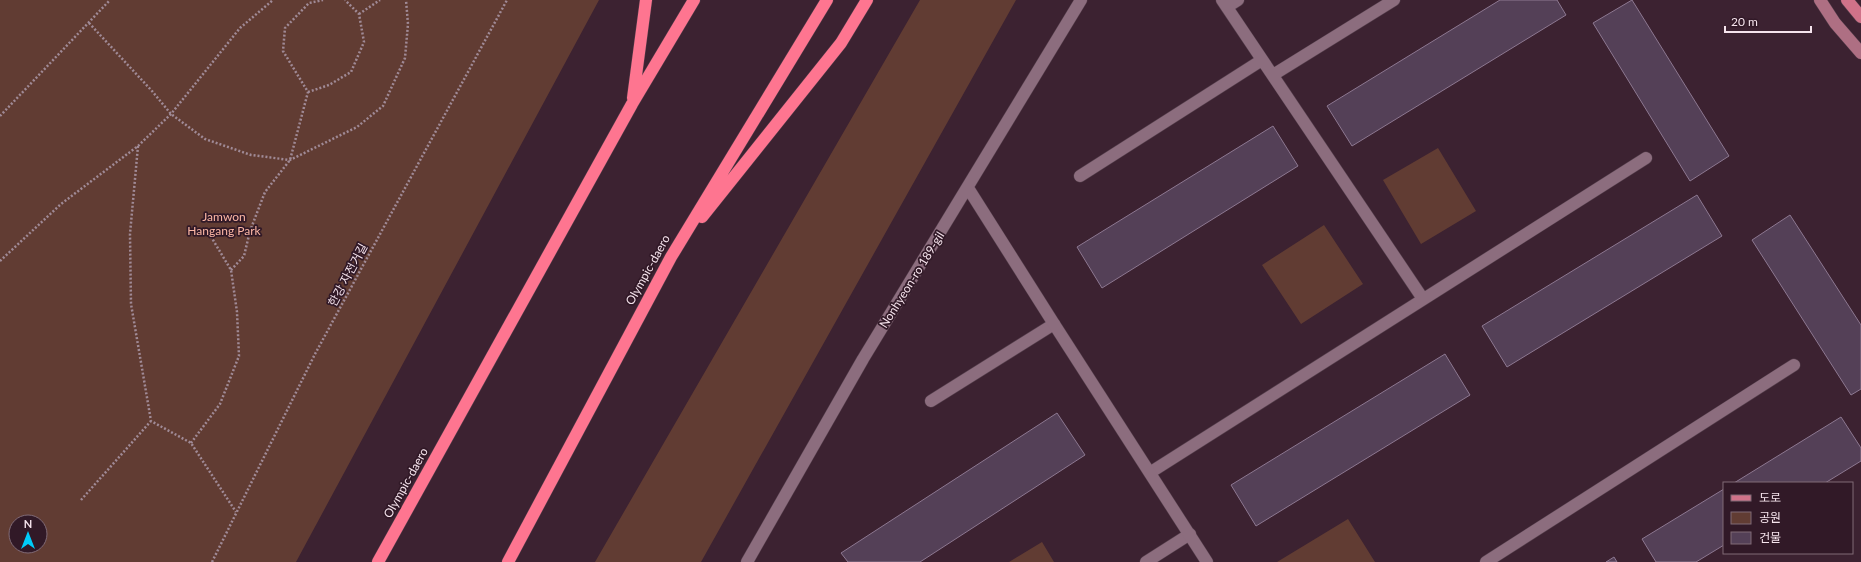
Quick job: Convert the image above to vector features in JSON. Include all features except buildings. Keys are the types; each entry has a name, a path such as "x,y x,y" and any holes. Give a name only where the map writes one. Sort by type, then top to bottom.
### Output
{"highway":[{"path":"632,104 646,0"},
{"name":"Olympic-daero","path":"378,562 632,104 694,0"},
{"name":"Olympic-daero","path":"508,562 671,257 827,0"},
{"path":"671,257 841,43 867,0"}],"main road":[{"path":"1847,0 1861,17"}],"street":[{"name":"Nonhyeon-ro 189-gil","path":"747,562 863,359 1081,0"},
{"path":"1238,0 1225,3 1423,299"},
{"path":"1273,75 1394,0"},
{"path":"1820,0 1835,22 1861,53"},
{"path":"1080,176 1262,60"},
{"path":"1151,472 1646,158"},
{"path":"968,188 1054,324 1151,472 1207,562"},
{"path":"931,401 1054,324"},
{"path":"1486,562 1794,365"},
{"path":"1146,562 1190,534"}],"path":[{"path":"0,116 110,0"},
{"path":"0,261 61,204 138,146 171,114 240,28 273,0"},
{"path":"231,270 244,256 250,231 265,192 290,160 308,92 283,52 285,28 309,3 323,0"},
{"path":"308,92 329,85 351,72 364,42 359,14 345,0"},
{"path":"359,14 380,0"},
{"path":"89,22 171,114 205,139 251,155 290,160 357,127 383,106 405,58 408,24 406,0"},
{"name":"한강 자전거길","path":"212,562 315,354 507,0"},
{"path":"138,146 130,234 131,304 151,421"},
{"path":"191,442 220,404 239,356 237,312 231,270 210,235"},
{"path":"151,421 191,442 236,513"},
{"path":"81,500 151,421"}],"green space":[{"name":"Jamwon Hangang Park","path":"0,0 599,0 296,562 0,562"},
{"path":"920,0 1016,0 701,562 595,562"},
{"path":"1438,148 1476,211 1421,244 1383,180"},
{"path":"1324,225 1363,284 1301,324 1262,265"},
{"path":"1348,519 1375,562 1277,562"},
{"path":"1042,542 1054,562 1009,562"}]}
